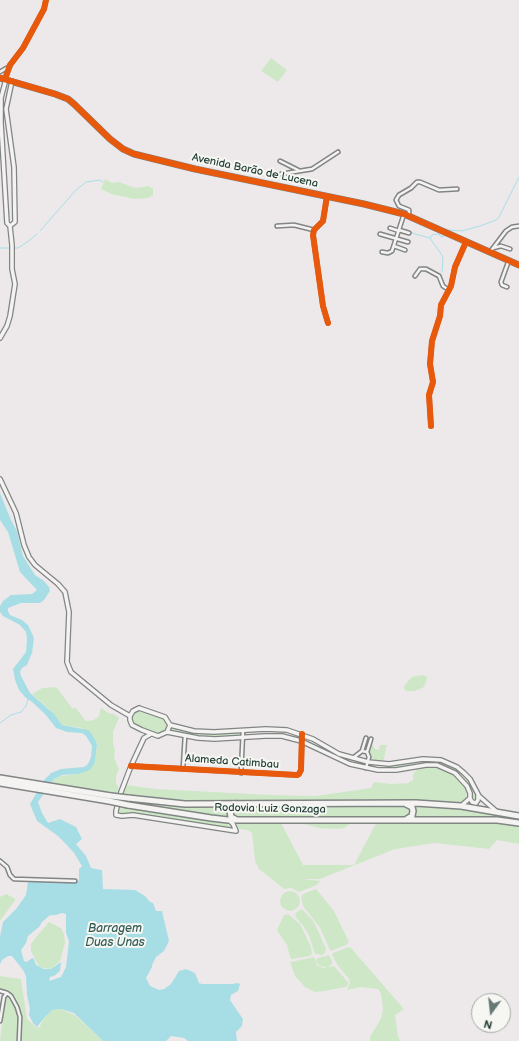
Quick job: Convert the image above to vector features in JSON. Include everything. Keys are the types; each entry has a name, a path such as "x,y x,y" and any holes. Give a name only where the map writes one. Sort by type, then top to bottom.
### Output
{"highway":[{"name":"Rodovia Luiz Gonzaga","path":"0,778 35,786 110,799 128,805 228,820 497,820 519,823"},
{"name":"Rodovia Luiz Gonzaga","path":"0,783 35,786"},
{"name":"Rodovia Luiz Gonzaga","path":"110,799 128,798 169,803 238,804 403,803 461,806 519,816"},
{"path":"402,820 410,818 413,812 410,805 403,803"},
{"path":"238,804 232,806 230,811 231,817 240,820"}],"main road":[{"name":"Avenida Barão de Lucena","path":"0,78 68,99 110,139 123,149 134,154 404,214 519,265"},
{"path":"0,338 7,326 10,316 15,284 12,269 10,226 7,223 0,110 6,79"},
{"path":"10,226 15,222 14,167 6,109 12,81"},
{"path":"0,479 16,513 24,545 29,557 35,565 58,584 65,592 69,612 67,662 71,672 111,705 130,716"},
{"path":"478,794 478,800 476,803 472,802 469,790 462,779 455,773 443,767 426,765 389,770 366,768 350,764 301,741 272,736 215,739 185,736 167,732 160,735 151,734 132,725 130,716 135,709 142,708 164,717 170,725 187,730 225,733 278,729 302,734 339,754 368,762 389,764 423,759 445,761 457,767 464,773 470,779 484,802 497,812"},
{"path":"167,732 170,725"},
{"path":"142,730 144,738"},
{"path":"151,734 144,738 130,766 120,792 115,813 120,816 133,815 236,831"},
{"path":"461,806 470,798"},
{"path":"228,820 233,824 236,831"},
{"path":"236,831 237,824 240,820"}],"street":[{"path":"6,79 10,65 44,9 46,0"},
{"path":"0,72 10,65"},
{"path":"281,174 312,169 338,152"},
{"path":"280,161 299,171"},
{"path":"409,216 409,210 400,206 396,200 399,195 411,188 417,182 439,190 457,189"},
{"path":"327,196 323,221 314,230 313,237 328,323"},
{"path":"382,252 391,252 404,214"},
{"path":"277,226 294,225 314,230"},
{"path":"490,252 506,231 512,227 519,226"},
{"path":"390,228 409,234"},
{"path":"380,234 408,242"},
{"path":"431,426 428,395 433,382 430,364 432,341 441,305 452,283 455,267 466,242"},
{"path":"394,246 405,250"},
{"path":"493,248 501,246 510,248"},
{"path":"507,287 501,282 509,260"},
{"path":"415,276 420,269 426,270 439,276 443,286 449,290"},
{"path":"241,772 243,731"},
{"path":"301,741 302,734"},
{"path":"183,768 185,736"},
{"path":"352,758 362,751 365,739 370,741 367,752 369,757 378,763"},
{"name":"Alameda Catimbau","path":"130,766 295,775 299,774 301,770 301,741"},
{"path":"322,752 326,747"},
{"path":"362,751 367,752"},
{"path":"366,768 369,757"},
{"path":"389,764 389,770"},
{"path":"0,861 14,879 75,881"},
{"path":"0,991 7,992 14,1000 18,1011 20,1022 18,1041"},
{"path":"0,1001 7,992"},
{"path":"0,1021 4,997"}],"green space":[{"path":"271,58 287,70 278,82 261,71"},
{"path":"105,179 112,183 119,182 135,188 149,186 153,189 153,195 148,198 135,199 111,194 101,189"},
{"path":"422,675 426,676 427,679 424,687 415,691 406,691 404,689 404,686 412,677"},
{"path":"56,687 73,709 75,707 86,721 94,720 99,716 101,707 108,713 114,714 119,718 113,732 115,751 114,758 119,769 116,776 118,795 52,785 54,779 61,776 78,774 95,762 97,744 82,728 62,725 50,710 32,694 42,688"},
{"path":"142,709 167,720 167,731 158,734 132,724 131,719 134,711"},
{"path":"170,726 191,732 207,734 240,733 241,737 205,737 177,733 168,731"},
{"path":"372,744 375,749 379,750 380,745 387,745 383,762 374,760 370,756 370,747"},
{"path":"422,760 441,761 457,767 465,774 476,791 477,799 471,798 471,791 463,777 444,765 436,763 390,767 391,765"},
{"path":"432,767 444,769 459,779 467,791 466,799 463,802 363,799 307,801 187,800 156,799 122,795 126,785 156,789 316,796 371,788 374,782 392,784 408,783 413,780 413,774 417,769"},
{"path":"125,799 230,806 227,814 231,819 125,804"},
{"path":"119,804 227,822 232,825 232,828 127,813 118,814 117,811"},
{"path":"239,804 405,804 410,806 411,813 406,816 280,821 303,865 354,865 375,825 381,823 508,822 519,825 519,844 497,840 489,849 435,843 395,849 320,879 302,879 321,881 315,886 299,892 291,888 284,889 259,869 255,861 252,833 247,830 239,829 237,826 238,824 249,822 276,821 233,818 231,810"},
{"path":"413,804 441,805 519,818 414,816 416,810"},
{"path":"352,822 344,828 335,829 319,828 304,824"},
{"path":"316,889 334,911 349,942 346,945 331,951 320,928 303,906 301,897 303,894"},
{"path":"290,891 297,894 300,901 297,908 290,911 283,908 280,901 283,894"},
{"path":"6,894 16,899 0,921 0,897"},
{"path":"301,909 314,922 326,949 325,953 322,955 315,954 309,935 295,916"},
{"path":"288,914 300,924 311,947 312,954 310,956 292,959 290,957 287,945 277,930 284,915"},
{"path":"49,922 61,928 64,934 65,943 60,961 51,969 39,967 31,951 31,944"},
{"path":"348,947 351,948 404,1009 395,1015 400,1041 370,1041 370,1037 381,1018 383,1009 381,994 378,989 360,987 347,990 350,983 349,979 338,966 332,955 333,953"},
{"path":"329,955 332,964 328,967 334,966 348,982 348,985 346,987 315,992 305,987 295,976 290,962 314,957 318,966 324,968 327,967 320,966 316,960"},
{"path":"0,976 21,979 27,1019 35,1026 39,1028 44,1018 52,1010 61,1009 75,1015 103,1041 19,1041 18,1035 18,1041 0,1041 5,998 7,993 0,992"}],"water":[{"name":"Barragem Duas Unas","path":"0,493 17,531 23,556 35,575 44,581 49,587 50,591 40,603 21,603 8,608 10,615 22,620 28,625 34,638 32,653 27,665 22,668 20,672 21,676 30,693 54,714 62,725 88,730 92,734 97,744 95,762 90,770 78,774 62,775 54,779 38,802 42,813 48,823 60,819 76,827 82,839 76,844 86,856 91,868 102,870 103,889 135,890 153,903 156,911 162,911 169,941 164,951 156,957 146,978 150,986 159,990 164,989 171,984 179,971 186,969 195,973 199,983 202,984 240,984 238,991 231,995 230,1000 243,1019 242,1026 236,1032 237,1041 188,1041 184,1038 171,1036 166,1041 103,1041 74,1013 61,1009 52,1010 37,1027 29,1015 30,1009 27,995 26,976 23,970 12,956 8,956 2,960 0,964 0,936 3,922 16,909 26,895 28,882 79,881 79,869 82,866 74,853 58,836 37,821 30,804 44,780 51,773 61,769 84,767 88,764 91,757 92,746 86,736 82,733 67,732 56,728 45,714 19,690 13,669 26,652 26,632 20,625 3,616 0,612 0,606 3,601 11,595 32,594 37,590 20,572 8,532 0,520","holes":["62,913 66,914 66,933 69,941 66,967 61,977 49,981 50,977 54,976 60,971 61,962 51,969 44,969 36,965 34,959 32,958 27,962 24,961 21,950 26,943 28,936 49,916"]}],"waterway":[{"path":"449,230 462,231 496,220 499,217 519,177"},
{"path":"40,231 75,191 86,182 100,180 103,182"},
{"path":"407,230 430,238"},
{"path":"14,248 18,248 37,234"},
{"path":"442,272 443,257 430,238 432,235 439,234 441,237 444,236"},
{"path":"0,248 9,248"},
{"path":"0,723 11,715 21,712 26,706 28,699"}],"cycle path":[{"path":"5,79 10,65 23,48 44,9 46,0"},
{"path":"0,78 68,99 110,139 123,149 134,154 195,169 364,204 404,214 519,265"},
{"path":"327,196 323,221 314,230 313,235 323,306 328,323"},
{"path":"431,426 429,395 433,382 430,364 432,341 440,316 441,305 451,286 455,267 466,242"},
{"path":"131,766 297,775 301,770 302,734"}]}
